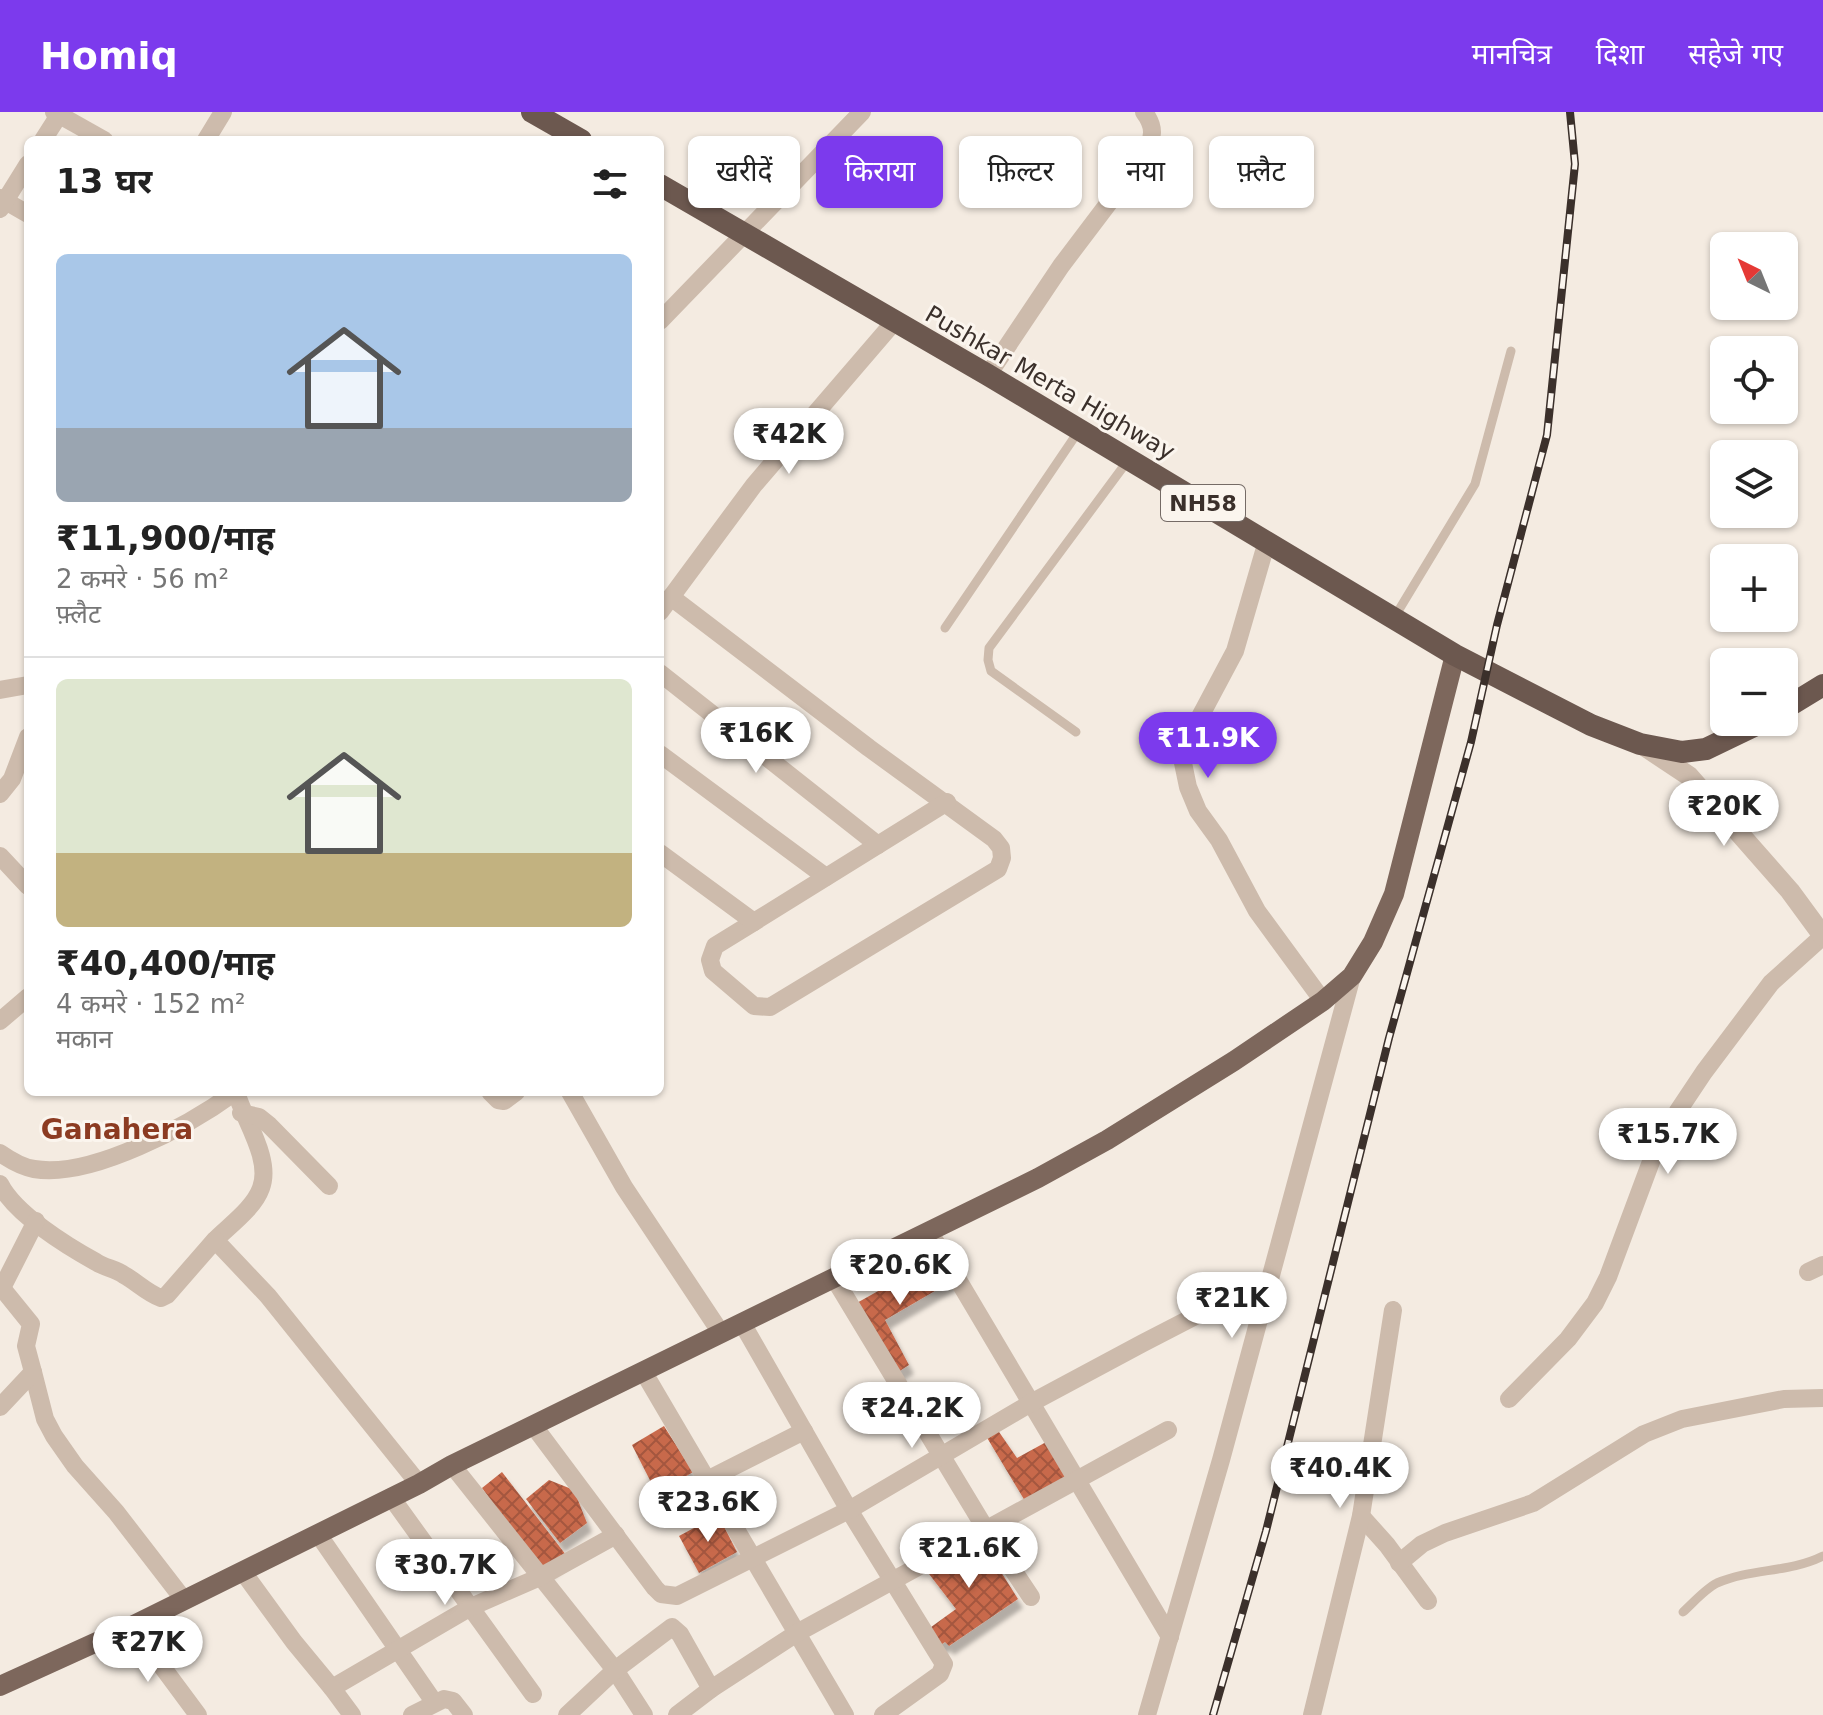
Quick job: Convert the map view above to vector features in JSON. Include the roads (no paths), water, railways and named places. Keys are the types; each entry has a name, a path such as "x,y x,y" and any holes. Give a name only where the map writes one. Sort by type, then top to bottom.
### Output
{"highway":[{"path":"532,112 574,136"},
{"name":"Pushkar Merta Highway","path":"664,187 1080,429 1455,655 1591,725 1640,744 1682,752 1706,749 1733,736"},
{"path":"1798,700 1823,685"}],"main road":[{"path":"0,1686 243,1572 452,1465 1038,1178 1107,1140 1323,1001 1352,976 1373,942 1394,894 1455,655"}],"street":[{"path":"208,136 223,112"},
{"path":"664,317 862,112"},
{"path":"988,375 1061,266 1145,155 1153,136 1152,123 1144,112"},
{"path":"45,136 58,113 97,136"},
{"path":"24,170 2,202 24,212"},
{"path":"894,322 754,485 665,605 947,802 994,839 1001,848 1002,858 998,869 770,1007 754,1006 713,971 710,960 715,946 947,802"},
{"path":"1267,541 1235,651 1194,728 1183,763 1198,811 1219,840 1257,911 1323,1001"},
{"path":"664,676 878,845"},
{"path":"0,690 24,686"},
{"path":"1509,1399 1568,1339 1595,1303 1608,1277 1652,1159 1704,1072 1771,983 1823,936 1790,891 1689,776 1640,744"},
{"path":"0,794 12,779 24,748"},
{"path":"664,757 826,877"},
{"path":"0,856 24,882"},
{"path":"664,856 754,922"},
{"path":"1147,1715 1268,1290 1352,976"},
{"path":"0,1021 24,1000"},
{"path":"0,1153 33,1169 57,1170 89,1165 186,1124 230,1096"},
{"path":"0,1184 6,1195 73,1249 99,1265 124,1274 161,1298 249,1206 261,1189 263,1160 241,1113 237,1096"},
{"path":"494,1096 504,1101 511,1096"},
{"path":"572,1096 624,1187 721,1333"},
{"path":"241,1113 259,1117 269,1125 329,1186"},
{"path":"36,1221 3,1286 31,1324 26,1346 45,1419 54,1436 184,1600"},
{"path":"929,1231 1170,1637"},
{"path":"215,1240 268,1296 419,1484"},
{"path":"834,1278 941,1457 1031,1597"},
{"path":"533,1425 655,1588 668,1596 677,1596 849,1510 1031,1403 1205,1311 1268,1290"},
{"path":"1312,1715 1361,1516 1393,1310"},
{"path":"742,1323 849,1510 944,1664 940,1674 883,1715"},
{"path":"643,1371 845,1715"},
{"path":"0,1407 33,1372"},
{"path":"1399,1563 1422,1544 1445,1533 1533,1503 1644,1434 1682,1419 1784,1399 1823,1398"},
{"path":"677,1715 797,1633 1168,1430"},
{"path":"661,1508 707,1480 804,1431"},
{"path":"452,1465 615,1670 644,1715"},
{"path":"391,1497 533,1694"},
{"path":"1361,1516 1428,1601"},
{"path":"318,1534 434,1702"},
{"path":"332,1688 471,1607 540,1577 616,1535"},
{"path":"243,1572 352,1715"},
{"path":"132,1626 198,1715"},
{"path":"567,1715 615,1670 672,1627 680,1634 711,1689"},
{"path":"412,1715 444,1699 453,1701 464,1715"}],"lane":[{"path":"1394,618 1475,484 1511,351"},
{"path":"945,628 1080,429"},
{"path":"1076,732 991,671 989,648 1129,459"},
{"path":"1683,1612 1714,1585 1749,1573 1807,1564 1823,1556"}],"railway":[{"path":"1213,1715 1266,1531 1389,1038 1471,742 1497,625 1547,435 1575,164 1570,112"}],"district":[{"name":"Ganahera","path":"117,1129"}]}
